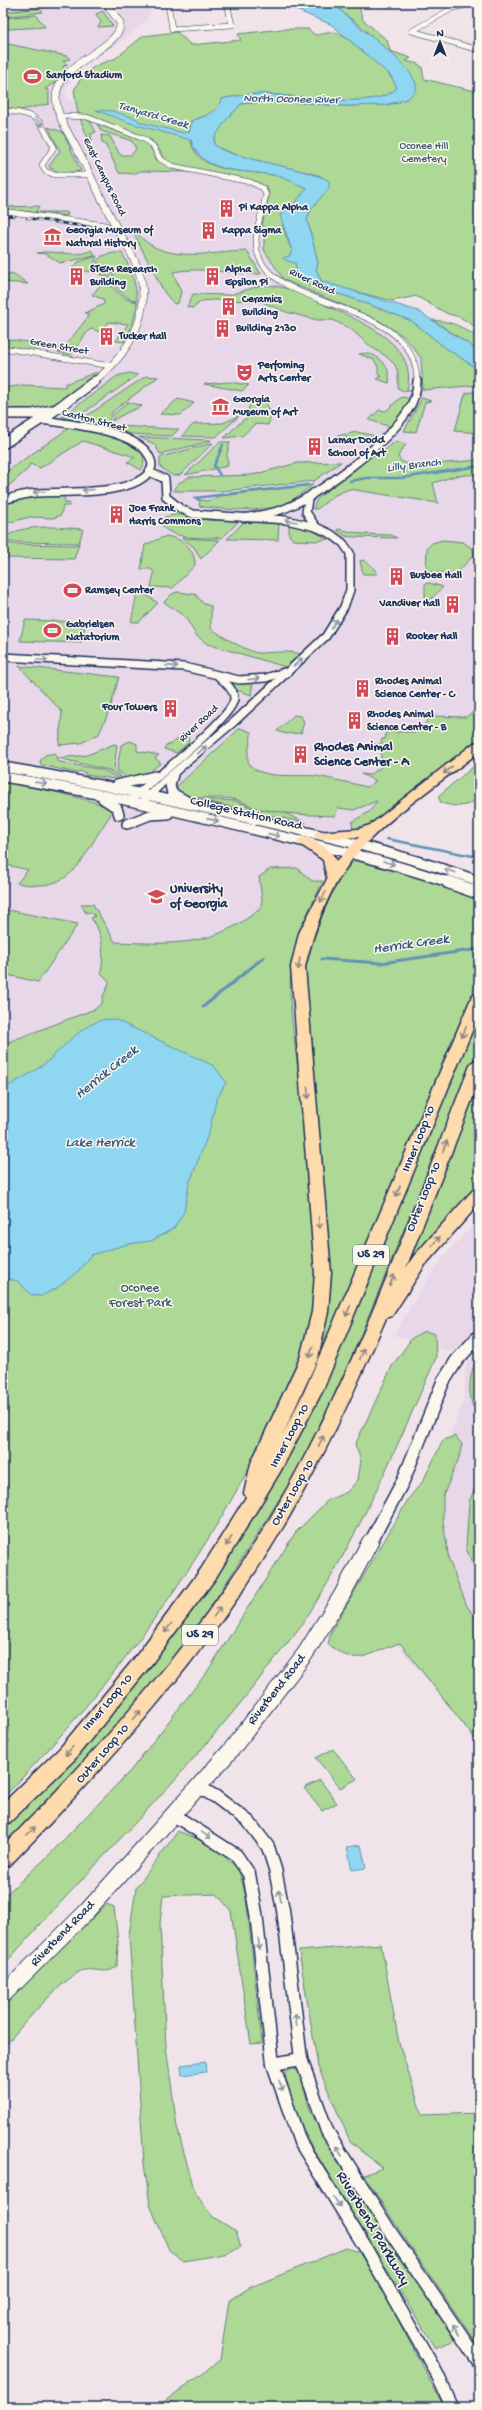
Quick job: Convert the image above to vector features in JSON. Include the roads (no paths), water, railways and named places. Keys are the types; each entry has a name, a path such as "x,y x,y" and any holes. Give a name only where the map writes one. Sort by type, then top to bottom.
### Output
{"highway":[{"path":"250,1508 260,1463 309,1358 320,1312 323,1273 298,967 306,933 333,878 356,848 375,828 479,746"},
{"path":"321,835 359,833 375,828"},
{"path":"304,842 329,857 333,865 333,878"},
{"name":"Inner Loop 10","path":"3,1816 67,1754 140,1665 208,1574 274,1467 314,1390 479,996"},
{"name":"Outer Loop 10","path":"3,1859 53,1809 134,1718 204,1631 245,1572 312,1460 351,1379 479,1063"},
{"path":"372,1329 392,1305 420,1260 479,1194"}],"main road":[{"name":"East Campus Road","path":"3,444 80,393 111,366 123,354 141,321 145,298 139,271 90,175 62,116 56,97 62,79 69,71 113,37 120,28 119,23 106,3"},
{"path":"6,414 33,414 57,409"},
{"path":"6,414 20,425 17,434"},
{"name":"Carlton Street","path":"6,414 41,420"},
{"name":"College Station Road","path":"3,767 149,795 321,835 479,893"},
{"name":"College Station Road","path":"3,776 130,801 304,842 356,848 479,881"},
{"path":"106,786 130,784 155,776"},
{"path":"173,776 170,785 172,793 199,807"},
{"path":"95,794 117,808 119,815"},
{"path":"127,824 150,815 182,813"},
{"name":"Riverbend Road","path":"3,1995 87,1911 197,1786 231,1750 309,1648 342,1595 403,1481 443,1382 457,1360 479,1336"}],"street":[{"path":"3,9 60,3"},
{"path":"168,3 172,29 232,25 227,3"},
{"path":"476,3 454,8 420,25 412,31 479,50"},
{"path":"467,6 478,9"},
{"path":"3,110 27,114 38,119 54,148 42,165 45,171 54,175 90,175"},
{"name":"River Road","path":"62,116 87,117 144,139 153,146 160,159 172,166 250,182 263,188 266,195 256,243 259,258 264,266 287,283 382,326 393,334 408,350 416,368 417,380 415,396 408,412 394,429 299,502 280,510 244,518"},
{"path":"3,211 110,226 118,231"},
{"path":"81,222 114,221"},
{"name":"Green Street","path":"3,348 111,366"},
{"name":"Carlton Street","path":"41,420 103,432 139,445 148,452 152,460 149,472"},
{"path":"3,500 34,492 112,488 133,482 149,472"},
{"name":"River Road","path":"141,804 149,795 173,776 235,721 332,628 344,607 350,590 350,553 346,547 331,534 316,527 286,520 213,517 193,514 181,510 166,497 164,479 149,472"},
{"name":"River Road","path":"315,491 308,500 306,509 308,516 316,527"},
{"path":"3,657 184,667 220,677 251,680 288,671"},
{"name":"River Road","path":"130,801 155,776 197,742 230,709 234,700 231,689 220,677"},
{"name":"Riverbend Parkway","path":"197,1786 216,1797 249,1822 268,1847 275,1869 283,1910 301,2059 327,2131 391,2233 479,2362"},
{"name":"Riverbend Parkway","path":"172,1814 236,1855 249,1874 256,1913 273,2064 300,2142 365,2247 437,2374 452,2407"},
{"path":"273,2064 301,2059"}],"water":[{"name":"North Oconee River","path":"279,3 335,3 342,12 408,70 415,81 416,91 407,99 385,105 345,106 278,101 248,102 241,104 227,119 214,138 214,144 233,154 303,171 329,181 329,188 311,209 307,219 318,263 316,269 321,281 418,311 479,351 479,370 443,346 412,321 349,297 311,286 299,279 295,263 283,258 289,256 292,251 280,215 296,202 307,188 281,177 269,174 216,166 205,161 197,152 191,140 130,123 96,110 112,111 137,119 139,122 184,133 189,132 192,121 206,116 218,108 222,99 262,94 333,100 371,99 386,95 397,88 391,76 332,25"},
{"name":"Lake Herrick","path":"108,1019 116,1020 214,1066 226,1082 216,1101 209,1132 189,1184 184,1212 174,1228 151,1241 128,1244 91,1255 78,1271 57,1288 41,1296 31,1295 18,1281 3,1278 3,1089 43,1065 81,1031 90,1025"},
{"path":"361,1845 366,1868 352,1870 347,1847"},
{"path":"205,2062 206,2072 182,2075 181,2065"}],"waterway":[{"path":"220,475 214,466 223,445"},
{"name":"Lilly Branch","path":"350,481 366,478 402,478 479,466"},
{"name":"Lilly Branch","path":"194,498 308,485"},
{"path":"387,839 478,857"},
{"name":"Herrick Creek","path":"322,959 381,963 479,949"},
{"name":"Herrick Creek","path":"203,1007 264,957"}],"railway":[{"path":"3,215 15,216"},
{"path":"27,218 108,230"}],"place":[{"name":"Sanford Stadium","path":"33,76"},
{"name":"Pi Kappa Alpha","path":"226,208"},
{"name":"Kappa Sigma","path":"209,231"},
{"name":"Georgia Museum of Natural History","path":"53,237"},
{"name":"STEM Research Building","path":"77,276"},
{"name":"Alpha Epsilon Pi","path":"212,276"},
{"name":"Ceramics Building","path":"229,306"},
{"name":"Building 2130","path":"223,329"},
{"name":"Tucker Hall","path":"106,337"},
{"name":"Perfoming Arts Center","path":"245,372"},
{"name":"Georgia Museum of Art","path":"220,406"},
{"name":"Lamar Dodd School of Art","path":"315,447"},
{"name":"Joe Frank Harris Commons","path":"116,515"},
{"name":"Busbee Hall","path":"397,576"},
{"name":"Ramsey Center","path":"72,591"},
{"name":"Vandiver Hall","path":"453,604"},
{"name":"Gabrielsen Natatorium","path":"53,631"},
{"name":"Rooker Hall","path":"393,637"},
{"name":"Rhodes Animal Science Center - C","path":"362,688"},
{"name":"Four Towers","path":"170,708"},
{"name":"Rhodes Animal Science Center - B","path":"354,721"},
{"name":"Rhodes Animal Science Center - A","path":"301,754"},
{"name":"University of Georgia","path":"157,896"}],"water label":[{"name":"Tanyard Creek","path":"153,116"}],"park label":[{"name":"Oconee Hill Cemetery","path":"424,153"},
{"name":"Oconee Forest Park","path":"140,1296"}]}
